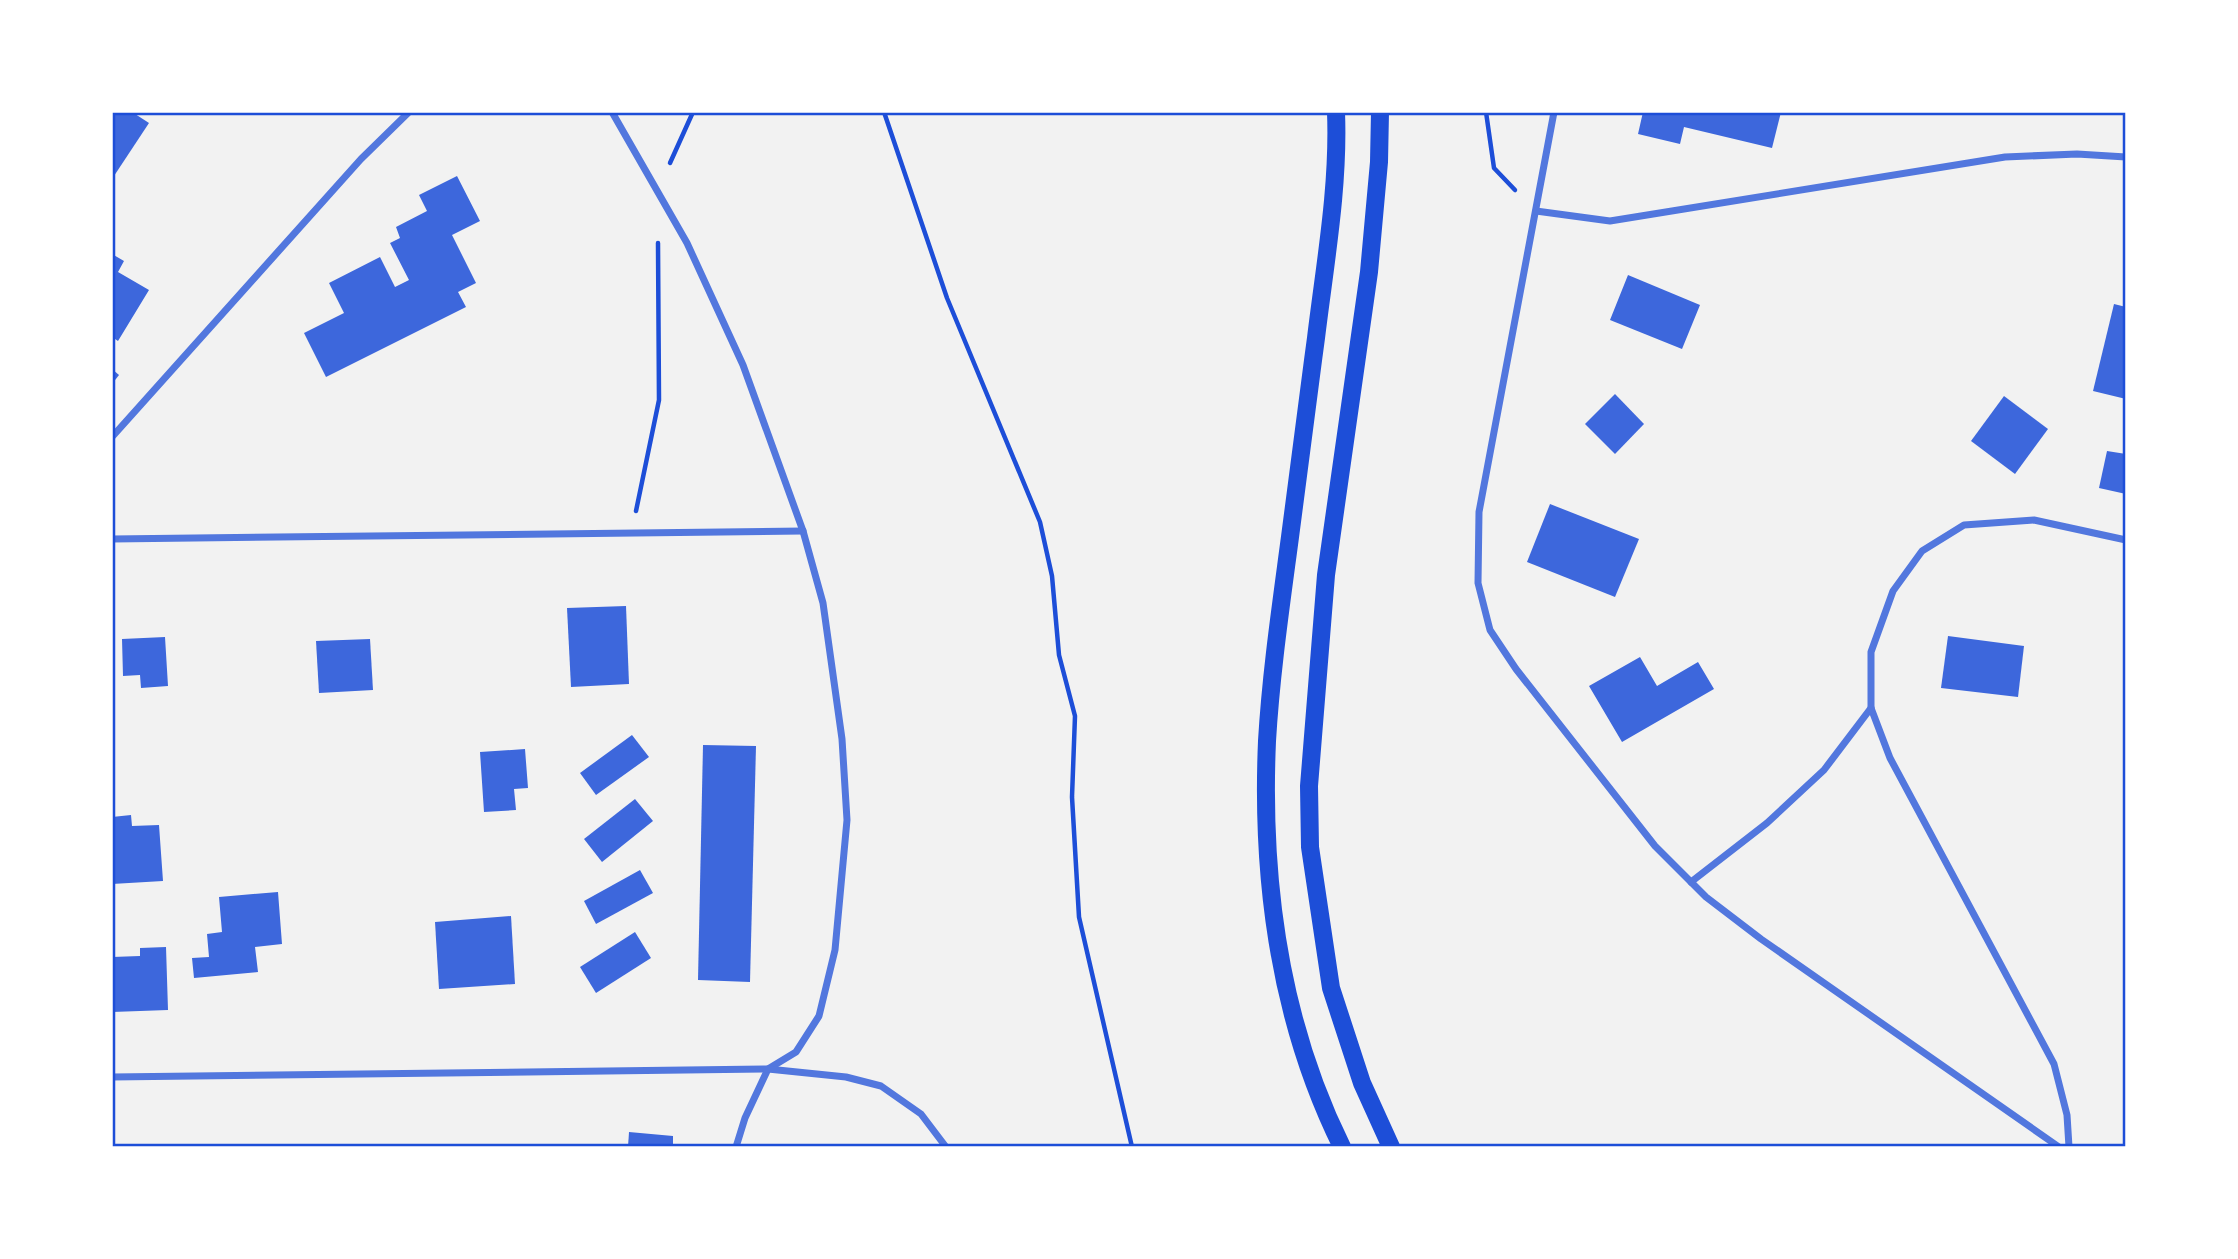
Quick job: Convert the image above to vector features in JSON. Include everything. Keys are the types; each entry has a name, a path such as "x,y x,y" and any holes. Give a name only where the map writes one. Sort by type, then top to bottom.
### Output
{"main road":[{"path":"1336,112 1332,204 1280,610 1266,792 1280,962 1304,1055 1342,1147"},
{"path":"1380,112 1379,162 1369,272 1326,575 1309,786 1310,847 1331,988 1362,1083 1391,1147"}],"street":[{"path":"112,437 361,159 409,112"},
{"path":"612,112 687,243 743,365 803,531 823,603 842,739 847,820 835,950 819,1016 796,1052 768,1069 745,1118 736,1147"},
{"path":"1554,112 1479,512 1478,583 1490,630 1516,669 1655,846 1706,897 1760,939 2059,1147"},
{"path":"1536,211 1610,221 2006,157 2077,154 2126,157"},
{"path":"2068,1147 2067,1115 2054,1064 1890,758 1871,708 1871,652 1893,591 1923,551 1964,525 2034,520 2126,540"},
{"path":"112,539 803,531"},
{"path":"1691,882 1767,823 1824,770 1871,708"},
{"path":"112,1077 768,1069 846,1077 881,1086 921,1114 946,1147"}],"path":[{"path":"632,533 659,400 657,192 693,112"},
{"path":"884,112 947,298 1040,522 1052,576 1059,655 1075,716 1072,797 1079,917 1132,1147"},
{"path":"1486,112 1494,168 1536,211"}],"building":[{"path":"112,112 132,112 149,123 112,179"},
{"path":"1643,112 1781,112 1772,148 1684,127 1680,144 1638,134"},
{"path":"457,176 480,221 452,235 476,283 458,292 466,307 326,377 304,333 344,313 329,283 380,257 395,287 409,280 390,243 400,238 396,227 427,211 419,195"},
{"path":"112,254 124,261 118,272 149,290 118,341 112,337"},
{"path":"1628,275 1700,305 1682,349 1610,320"},
{"path":"2114,304 2126,307 2126,399 2093,391"},
{"path":"112,369 119,375 112,384"},
{"path":"1615,394 1644,424 1615,454 1585,424"},
{"path":"2004,396 2048,429 2015,474 1971,441"},
{"path":"2107,451 2126,454 2126,494 2099,488"},
{"path":"1550,504 1639,539 1615,597 1527,562"},
{"path":"626,606 629,684 571,687 567,608"},
{"path":"1948,636 2024,646 2018,697 1941,688"},
{"path":"165,637 168,686 141,688 140,675 123,676 122,639"},
{"path":"370,639 373,690 319,693 316,641"},
{"path":"1640,657 1657,686 1698,662 1714,689 1622,742 1589,686"},
{"path":"632,735 649,757 596,795 580,773"},
{"path":"703,745 756,746 750,982 698,980"},
{"path":"525,749 528,788 514,789 516,810 484,812 480,752"},
{"path":"635,799 653,821 602,862 584,839"},
{"path":"131,815 132,826 159,825 163,881 112,884 112,817"},
{"path":"640,870 653,893 596,924 584,901"},
{"path":"278,892 282,944 255,947 258,972 194,978 192,958 209,957 207,934 222,932 219,897"},
{"path":"511,916 515,984 439,989 435,922"},
{"path":"635,932 651,958 596,993 580,967"},
{"path":"166,947 168,1010 112,1012 112,957 140,956 140,948"},
{"path":"629,1132 673,1136 673,1147 628,1147"}]}
